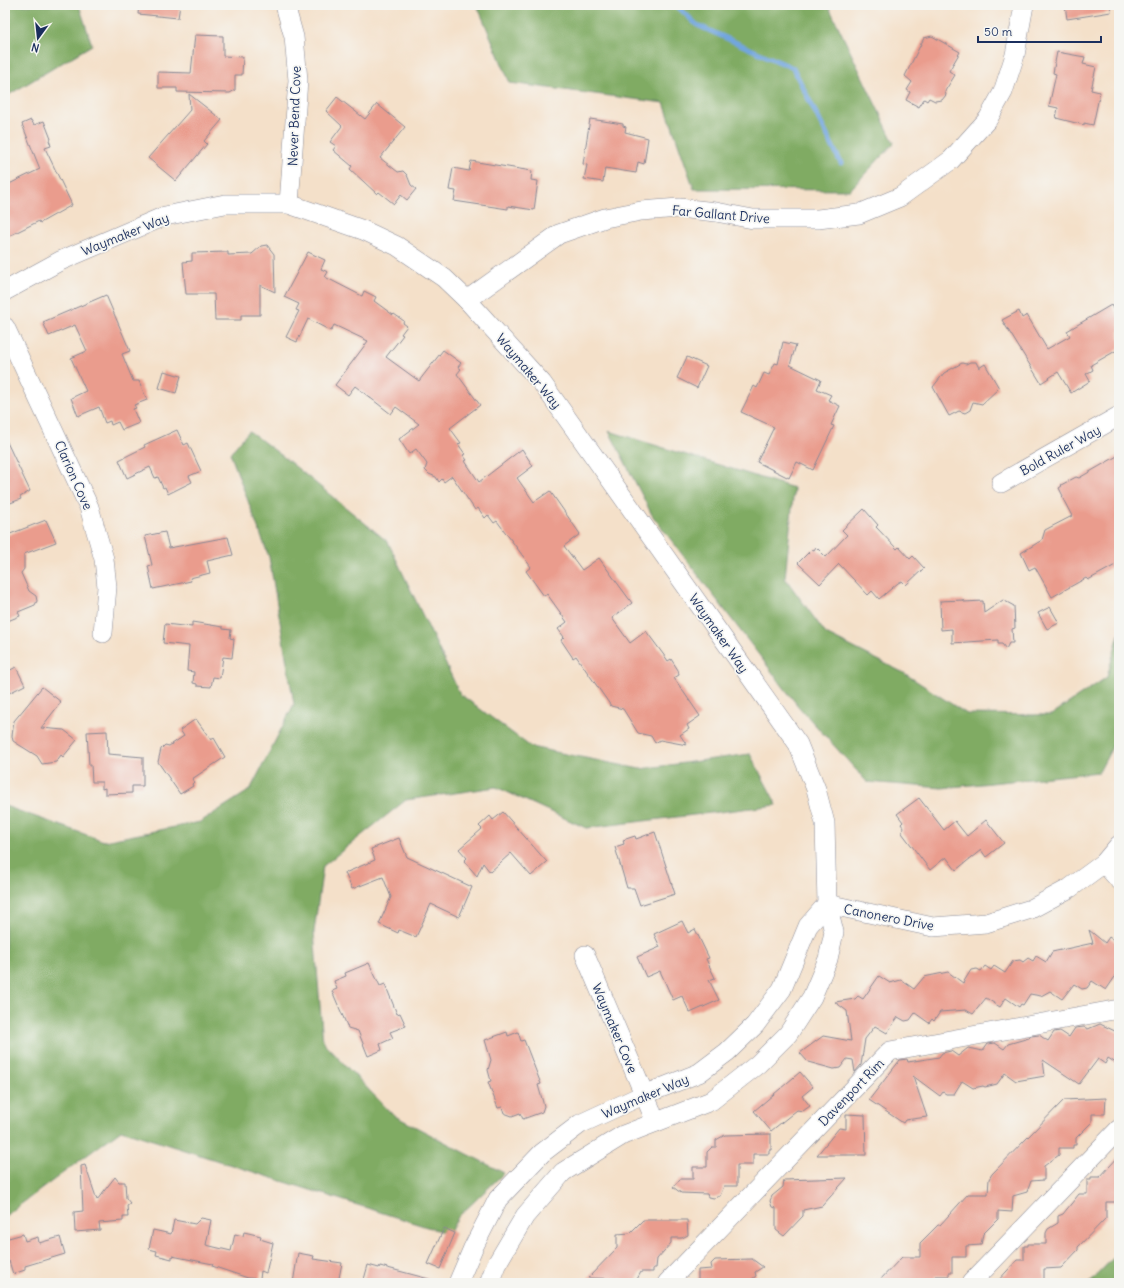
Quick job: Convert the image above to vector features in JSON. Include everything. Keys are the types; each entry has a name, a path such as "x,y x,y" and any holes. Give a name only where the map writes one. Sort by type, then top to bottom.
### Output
{"street":[{"name":"Never Bend Cove","path":"285,5 294,38 298,80 289,204"},
{"name":"Far Gallant Drive","path":"468,300 559,234 605,218 641,211 679,208 716,212 753,219 818,219 859,214 900,197 950,160 988,119 1003,92 1013,62 1024,5"},
{"name":"Waymaker Way","path":"5,291 60,261 165,216 225,204 289,204 363,230 397,246 444,278 468,300 542,383 798,744 816,789 825,823 827,904 834,932 828,959 812,997 788,1034 758,1064 711,1101 623,1135 563,1172 524,1216 496,1265 489,1283"},
{"name":"Clarion Cove","path":"5,327 89,507 104,559 107,587 103,633"},
{"name":"Bold Ruler Way","path":"1000,483 1119,416"},
{"name":"Canonero Drive","path":"827,904 933,927 986,923 1031,909 1070,888 1104,863 1119,845"},
{"path":"1104,863 1119,880"},
{"name":"Waymaker Way","path":"458,1283 473,1248 498,1199 542,1153 580,1124 643,1095 699,1073 727,1052 755,1025 782,989 808,926 827,904"},
{"name":"Waymaker Cove","path":"585,955 643,1095 656,1122"},
{"name":"Davenport Rim","path":"667,1283 890,1051 1119,1009"},
{"path":"972,1283 1119,1129"}],"green space":[{"path":"5,5 79,5 92,45 5,97"},
{"path":"477,5 828,5 894,143 850,190 694,189 664,103 510,83"},
{"path":"249,431 285,458 388,542 460,694 531,747 640,769 750,754 777,805 586,828 496,787 406,800 323,866 314,932 323,1042 393,1115 504,1173 458,1217 449,1234 121,1130 5,1216 5,806 104,841 200,822 250,790 294,704 269,557 230,453"},
{"path":"609,431 794,488 785,578 826,634 904,673 967,714 1051,715 1107,677 1119,634 1119,734 1099,772 942,788 867,782 798,706 652,515"},
{"path":"1119,1252 1119,1283 1089,1283"}],"building":[{"path":"139,5 180,5 178,18 138,14"},
{"path":"1065,5 1110,5 1111,12 1067,19"},
{"path":"195,35 223,36 223,56 243,57 242,75 235,75 235,90 230,93 177,92 177,88 158,88 158,72 191,73"},
{"path":"932,36 960,52 949,71 955,75 945,91 946,95 942,100 935,101 929,98 927,101 924,99 919,107 906,100 910,92 907,90 912,82 905,76 924,38"},
{"path":"1057,52 1085,57 1083,64 1096,67 1091,90 1100,92 1093,125 1084,123 1084,125 1056,118 1058,108 1049,106 1056,74 1053,73"},
{"path":"189,94 222,120 204,141 207,144 176,181 148,158 190,110"},
{"path":"337,97 365,119 377,104 405,127 380,158 398,172 403,171 407,175 411,185 416,189 407,200 401,195 394,204 379,192 377,194 350,169 352,166 333,150 336,146 330,142 342,126 326,111"},
{"path":"590,119 623,124 623,126 626,127 625,132 648,138 644,164 638,162 636,173 605,168 603,182 584,179 587,165 583,164"},
{"path":"31,120 34,125 44,121 51,139 49,140 51,146 45,148 72,205 40,223 39,221 5,238 5,186 40,169 22,124"},
{"path":"471,161 532,171 531,180 538,181 534,210 508,206 508,209 454,201 456,191 449,190 453,168 469,171"},
{"path":"267,245 274,254 275,292 260,285 260,315 241,315 241,320 215,320 214,294 186,294 183,262 192,261 192,253 228,252 228,255 252,254 261,246"},
{"path":"308,252 325,260 321,269 328,272 325,277 362,296 364,291 376,297 374,301 404,321 403,323 407,326 401,334 403,335 386,357 419,381 443,350 461,363 458,367 461,369 457,374 480,405 450,428 461,443 458,444 465,454 463,455 467,460 465,461 479,482 522,449 533,466 517,478 534,502 550,491 580,534 564,546 582,570 599,558 632,603 612,618 630,643 646,631 668,661 671,659 678,670 679,675 674,678 700,716 687,725 689,729 680,735 687,745 660,740 655,743 651,736 638,733 623,709 611,706 576,656 573,658 561,640 564,637 558,629 567,622 547,594 544,596 526,571 531,567 497,521 494,523 488,515 485,518 478,508 475,510 452,476 444,482 442,479 439,482 436,477 429,474 425,470 427,464 416,449 409,454 399,439 419,424 396,407 391,414 355,386 348,395 335,385 368,341 334,325 331,331 308,319 297,342 286,337 299,311 296,310 299,304 284,297"},
{"path":"106,295 130,351 122,354 133,381 139,381 147,400 134,405 136,408 133,409 139,423 122,430 118,422 111,425 110,421 105,423 99,407 78,416 71,398 86,391 71,358 87,351 75,325 49,336 43,322"},
{"path":"1111,305 1119,318 1119,349 1091,365 1093,370 1086,374 1090,381 1071,393 1058,372 1041,383 1002,320 1019,311 1022,318 1027,315 1047,349 1070,336 1067,331"},
{"path":"783,342 796,345 790,365 821,380 817,389 831,395 828,400 840,406 831,425 834,426 813,470 797,462 789,478 757,462 774,427 741,412 754,386 757,388 764,373 769,375 775,363 778,364"},
{"path":"687,357 707,366 697,388 677,378"},
{"path":"976,362 979,368 985,364 999,388 982,404 973,402 970,410 965,413 959,411 949,416 933,387 944,373 962,363 966,364"},
{"path":"164,371 181,376 176,393 159,388"},
{"path":"177,430 184,445 188,443 201,471 189,476 192,482 168,494 165,487 163,488 158,477 155,478 150,467 127,478 119,460 145,447 144,445"},
{"path":"5,438 30,491 20,497 21,499 5,505"},
{"path":"1119,455 1119,563 1088,580 1086,578 1052,597 1035,567 1029,570 1021,553 1042,540 1045,530 1072,516 1062,497 1063,496 1059,488 1062,486 1061,485 1076,477 1079,478"},
{"path":"864,509 878,525 876,527 897,549 899,547 910,559 913,556 924,568 906,585 902,581 898,583 879,599 872,591 868,595 839,564 820,584 798,563 816,547 826,557 847,535 842,530"},
{"path":"46,520 56,542 24,554 24,569 21,573 29,591 36,596 37,601 35,605 18,612 20,616 5,622 5,536"},
{"path":"165,532 169,548 228,537 233,555 207,561 210,573 190,578 191,581 153,589 148,566 152,565 145,536"},
{"path":"963,600 964,602 983,601 984,613 1003,600 1014,606 1015,628 1012,629 1013,643 1009,643 1006,649 1002,644 998,644 998,640 952,643 952,629 941,630 940,601"},
{"path":"1050,607 1059,623 1047,629 1038,613"},
{"path":"192,622 223,627 223,629 231,630 230,638 234,639 232,658 223,657 220,678 213,677 211,687 197,686 197,684 193,683 194,672 187,671 189,646 163,643 165,624 192,627"},
{"path":"16,667 25,685 5,695 5,673"},
{"path":"42,687 61,702 41,728 64,730 77,740 63,757 61,755 56,762 42,764 37,756 13,741 12,736 14,721"},
{"path":"196,719 211,740 214,738 225,757 192,779 194,782 192,784 193,786 180,794 158,762 161,749 165,745 169,746 184,736 180,730"},
{"path":"107,731 108,754 143,757 143,786 132,786 132,793 105,794 105,788 102,789 102,782 92,782 91,765 89,765 87,732"},
{"path":"919,798 944,830 955,821 967,836 986,820 1004,843 986,857 981,850 956,870 946,857 930,870 902,833 903,827 901,824 903,822 897,814"},
{"path":"503,812 547,862 531,876 511,853 490,872 483,863 477,876 464,861 467,858 459,849 482,829 479,826 490,816 493,820"},
{"path":"655,832 675,894 640,905 634,888 627,888 615,847 624,844 623,840 635,836 636,839"},
{"path":"399,838 407,857 472,887 459,917 431,904 416,937 399,930 398,933 379,924 391,897 383,877 352,889 345,873 375,860 371,849"},
{"path":"682,921 688,933 695,929 709,958 706,959 715,978 709,980 719,1000 690,1013 682,996 673,1000 660,971 646,977 637,957 660,947 654,934"},
{"path":"1089,930 1105,943 1109,937 1119,944 1119,971 1106,990 1092,981 1087,988 1082,989 1074,984 1062,999 1050,991 1041,996 1030,994 1023,1005 1021,1004 1019,1007 1006,998 1000,1007 986,998 973,1014 966,1010 940,1012 934,1021 932,1019 929,1023 915,1013 910,1020 905,1021 898,1017 887,1033 875,1026 865,1039 861,1065 855,1072 853,1060 847,1059 840,1068 834,1069 808,1062 800,1053 823,1036 851,1041 847,1011 835,1002 855,999 858,996 863,999 879,976 890,983 901,980 914,989 924,977 948,972 963,983 971,970 977,969 981,971 985,966 991,970 994,966 1005,973 1013,961 1020,960 1023,962 1028,958 1033,961 1036,956 1046,962 1052,952 1093,943"},
{"path":"369,963 380,986 385,984 397,1014 400,1013 406,1026 390,1032 393,1038 380,1044 382,1050 368,1056 358,1031 348,1028 332,991 337,989 334,981 346,976 345,973"},
{"path":"1100,1024 1119,1033 1119,1065 1108,1058 1105,1064 1098,1059 1079,1084 1043,1060 1045,1076 1016,1081 1005,1073 997,1084 973,1088 962,1081 954,1094 946,1094 943,1092 940,1096 913,1076 927,1117 905,1120 903,1123 869,1100 900,1060 907,1059 908,1062 939,1057 942,1053 951,1051 958,1056 968,1048 982,1051 987,1044 995,1043 1004,1049 1008,1044 1029,1038 1031,1036 1039,1035 1048,1041 1054,1032 1060,1031 1069,1037 1075,1028 1084,1027 1088,1029"},
{"path":"507,1032 508,1036 518,1032 521,1041 524,1040 541,1084 538,1085 544,1106 542,1112 523,1119 520,1113 512,1116 504,1113 502,1107 498,1108 488,1082 491,1081 488,1070 491,1060 485,1040"},
{"path":"800,1072 813,1087 802,1096 810,1106 803,1111 797,1110 771,1131 754,1111"},
{"path":"1106,1098 1105,1114 1092,1114 1092,1122 1076,1138 1076,1145 1073,1145 1073,1148 1059,1148 1059,1155 1044,1166 1044,1180 1031,1181 1027,1192 1013,1196 1012,1212 998,1211 998,1219 983,1234 981,1245 966,1246 966,1257 952,1257 952,1273 949,1273 949,1276 935,1276 935,1283 877,1283 902,1257 920,1257 920,1243 938,1225 940,1225 968,1194 988,1194 989,1179 992,1174 1064,1100"},
{"path":"846,1114 865,1115 866,1155 817,1155 839,1128 846,1129"},
{"path":"771,1134 771,1150 769,1150 769,1154 753,1154 753,1165 737,1165 737,1186 724,1186 720,1196 714,1198 708,1197 707,1194 681,1193 673,1187 680,1179 693,1179 693,1167 707,1167 707,1152 712,1147 716,1147 716,1140 725,1135"},
{"path":"1119,1156 1119,1202 1106,1202 1106,1218 1078,1247 1078,1250 1061,1268 1044,1269 1044,1283 996,1283 1017,1260 1024,1260 1024,1246 1028,1246 1028,1244 1046,1244 1046,1233 1048,1229 1058,1223 1058,1216 1063,1214 1079,1194 1087,1194 1087,1180 1091,1180 1091,1177 1100,1177"},
{"path":"85,1165 97,1200 115,1177 119,1182 125,1182 126,1198 130,1203 127,1205 128,1217 123,1217 123,1221 99,1223 100,1230 75,1232 74,1212 83,1211 81,1166"},
{"path":"847,1178 822,1206 803,1210 803,1216 784,1236 776,1230 776,1208 772,1207 770,1201 772,1196 783,1187 784,1180"},
{"path":"201,1218 211,1220 206,1245 231,1251 235,1234 243,1236 244,1232 261,1236 260,1239 273,1243 266,1273 261,1271 260,1279 248,1278 212,1266 213,1264 172,1256 172,1259 156,1255 157,1251 149,1249 153,1230 171,1234 174,1220 195,1224"},
{"path":"643,1220 687,1220 688,1235 682,1238 671,1238 671,1243 657,1259 656,1268 653,1268 653,1272 641,1272 635,1283 624,1283 622,1279 588,1278 617,1248 617,1234 630,1233"},
{"path":"444,1228 455,1233 440,1269 428,1264"},
{"path":"23,1234 25,1241 38,1237 39,1243 60,1237 65,1254 25,1266 25,1270 13,1274 9,1261 5,1262 5,1239"},
{"path":"298,1253 314,1256 313,1259 342,1263 338,1283 293,1283"},
{"path":"752,1259 763,1267 755,1272 756,1276 747,1283 698,1283 698,1270 712,1269 711,1264 715,1260"},
{"path":"368,1265 379,1268 380,1266 429,1279 429,1283 363,1283"}],"waterway":[{"path":"676,5 697,25 793,68 841,163"}]}
